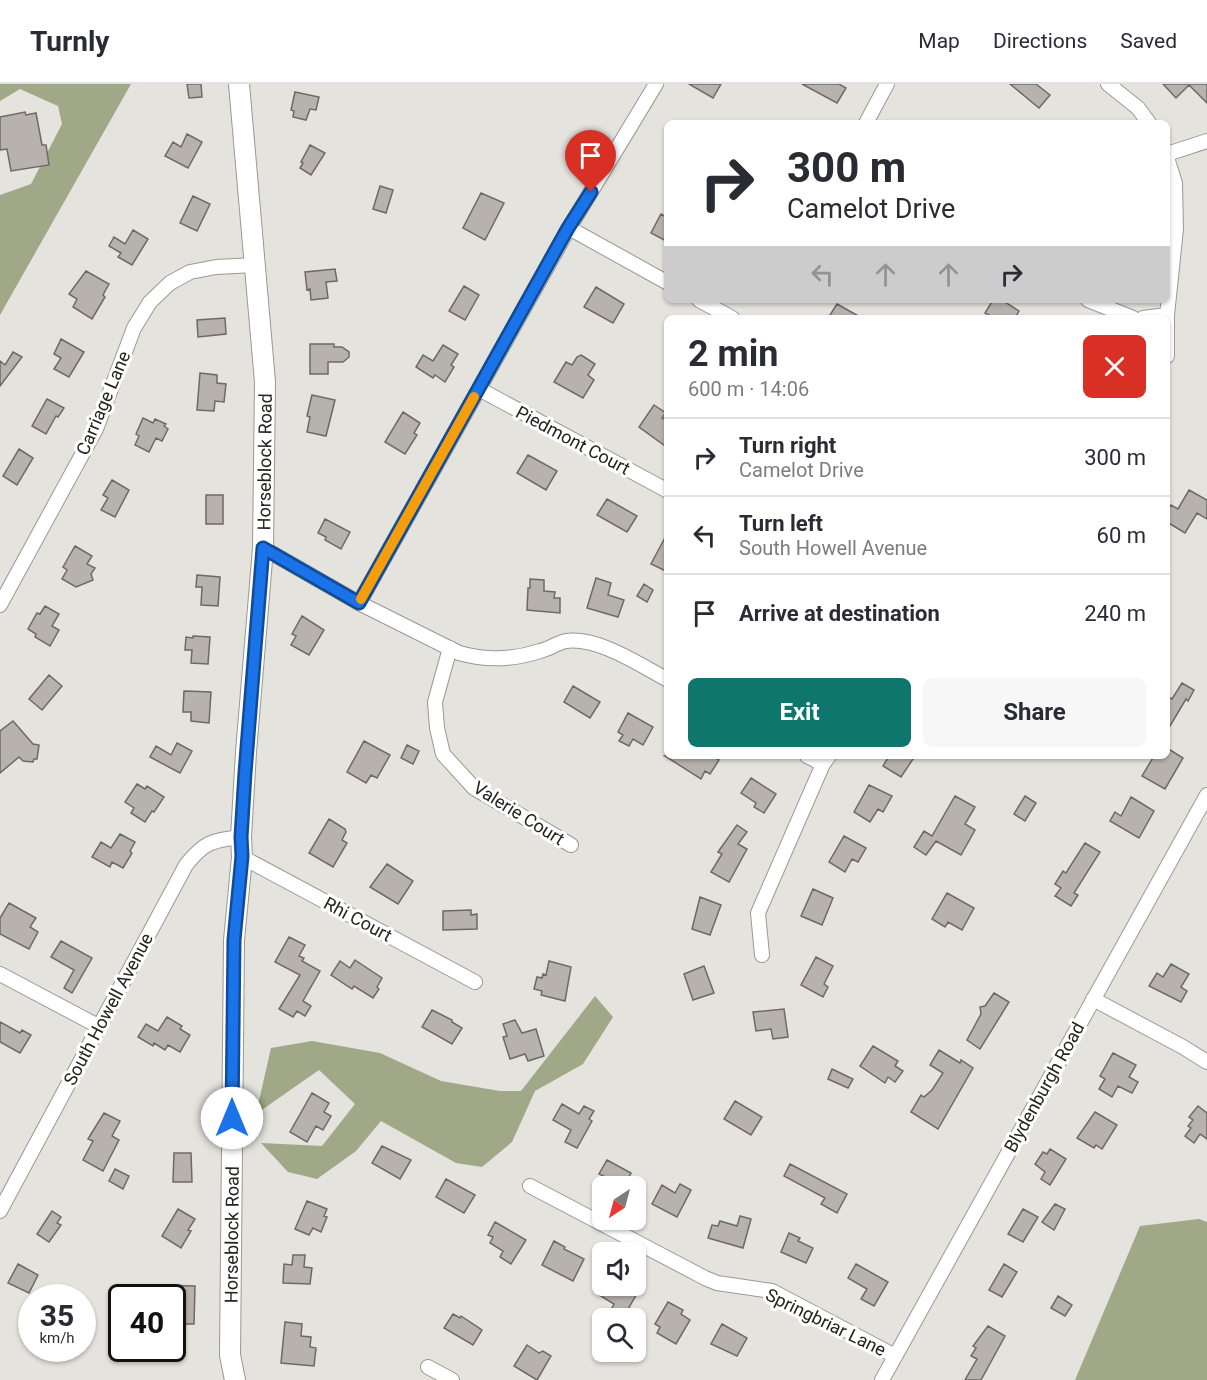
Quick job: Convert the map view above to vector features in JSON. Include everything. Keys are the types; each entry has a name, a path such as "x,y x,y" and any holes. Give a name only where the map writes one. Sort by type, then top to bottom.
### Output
{"street":[{"name":"Horseblock Road","path":"235,1380 230,1355 234,940 263,548 265,382 239,84"},
{"path":"359,603 568,228 656,84"},
{"path":"868,120 887,84"},
{"path":"1108,84 1138,108 1147,120"},
{"path":"1170,155 1207,141"},
{"path":"1170,166 1175,183 1176,229 1170,286"},
{"path":"568,228 664,281"},
{"name":"Carriage Lane","path":"0,605 96,429 134,328 150,302 170,283 190,272 216,267 255,265"},
{"path":"704,303 726,315"},
{"path":"1096,303 1126,315"},
{"path":"1167,315 1168,303"},
{"name":"Piedmont Court","path":"479,389 664,489"},
{"path":"263,548 359,603 450,648 477,658 494,660 540,651 566,641 592,643 664,678"},
{"name":"Valerie Court","path":"450,648 435,702 437,728 443,754 474,788 571,845"},
{"path":"762,955 758,913 826,760"},
{"name":"Blydenburgh Road","path":"882,1380 1207,795"},
{"name":"South Howell Avenue","path":"0,1211 186,865 197,850 213,840 241,837"},
{"name":"Rhi Court","path":"242,856 475,982"},
{"path":"0,974 98,1026"},
{"path":"1093,999 1207,1062"},
{"name":"Springbriar Lane","path":"530,1186 705,1278 717,1283 772,1291 895,1356"},
{"path":"428,1367 452,1380"}],"green space":[{"path":"0,84 131,84 0,315 0,195 31,184 62,124 58,106 20,89 0,101"},
{"path":"595,996 613,1017 583,1064 535,1091 512,1142 482,1167 456,1163 381,1121 356,1151 317,1179 288,1172 261,1143 322,1146 355,1104 319,1070 256,1114 271,1048 312,1041 380,1053 441,1081 500,1091 521,1091"},
{"path":"1199,1219 1207,1222 1207,1380 1075,1380 1140,1226"}],"building":[{"path":"187,84 201,84 202,97 189,98"},
{"path":"689,84 721,84 713,98"},
{"path":"802,84 839,84 846,88 837,103"},
{"path":"1010,84 1036,84 1050,95 1039,108"},
{"path":"1163,84 1207,84 1207,103 1189,85 1176,98"},
{"path":"295,92 319,97 316,110 310,109 306,120 293,117 294,111 291,110"},
{"path":"25,112 26,115 36,113 42,145 46,145 49,165 11,171 7,149 0,150 0,117"},
{"path":"187,134 202,142 188,168 165,156 173,142 181,147"},
{"path":"310,145 325,153 311,175 300,168"},
{"path":"380,186 393,190 386,213 373,209"},
{"path":"481,193 504,203 485,240 463,228"},
{"path":"193,196 210,204 197,231 180,223"},
{"path":"661,214 664,216 664,240 651,233"},
{"path":"133,230 148,239 132,265 118,257 121,253 109,246 114,237 125,244"},
{"path":"335,269 337,281 326,282 328,298 311,300 310,289 307,290 305,272"},
{"path":"86,271 109,284 103,295 105,297 92,319 73,307 77,299 69,294"},
{"path":"464,286 479,295 465,320 449,311"},
{"path":"596,287 624,304 613,323 584,307"},
{"path":"991,303 1007,303 1019,311 1017,315 985,313"},
{"path":"837,304 857,315 830,315"},
{"path":"225,318 226,334 198,337 197,320"},
{"path":"61,339 84,352 69,377 54,369 61,358 54,354"},
{"path":"310,344 334,344 334,347 342,347 349,352 349,357 343,362 328,362 328,374 310,374"},
{"path":"443,345 458,354 451,365 454,367 445,382 435,375 433,378 416,367 423,355 433,361"},
{"path":"13,352 22,357 0,386 0,361 5,365"},
{"path":"581,355 595,364 588,375 594,380 583,398 554,382 566,362 572,365"},
{"path":"200,373 217,375 217,383 226,384 224,402 215,401 214,411 197,410"},
{"path":"312,395 335,400 326,436 307,432 310,417 307,416"},
{"path":"47,399 64,408 58,417 56,416 46,434 32,426"},
{"path":"654,405 664,412 662,418 664,419 664,445 639,427"},
{"path":"403,412 420,423 414,433 417,435 405,454 385,442"},
{"path":"143,418 153,423 155,419 166,424 164,426 168,429 162,441 156,438 149,452 135,445 139,436 136,434"},
{"path":"19,449 33,458 17,485 3,476"},
{"path":"528,455 557,471 546,490 517,473"},
{"path":"112,480 129,490 115,517 101,510 108,498 103,495"},
{"path":"1189,490 1207,500 1207,519 1197,513 1185,533 1170,524 1170,507 1171,505 1178,509"},
{"path":"206,495 223,495 223,524 206,524"},
{"path":"607,499 637,516 627,532 597,515"},
{"path":"325,519 350,532 341,549 318,533"},
{"path":"664,540 664,570 651,564"},
{"path":"75,546 92,556 87,564 95,568 91,574 93,580 76,587 62,579 67,570 63,567"},
{"path":"197,575 220,577 218,606 201,605 202,587 196,587"},
{"path":"596,578 611,583 608,595 624,600 618,617 587,608"},
{"path":"530,579 544,580 544,591 555,592 554,598 560,598 560,613 527,610"},
{"path":"644,584 653,590 647,602 637,596"},
{"path":"45,606 59,614 52,626 59,630 50,646 35,637 36,634 28,629 37,613 40,614"},
{"path":"302,616 324,630 309,655 291,645 296,636 292,634"},
{"path":"193,636 210,637 208,664 191,663 192,650 185,650 186,637 193,638"},
{"path":"49,675 62,686 42,710 29,699"},
{"path":"1182,683 1194,690 1170,726 1170,698 1172,699"},
{"path":"573,686 600,702 590,718 564,702"},
{"path":"184,691 211,692 209,723 191,721 191,712 183,712"},
{"path":"628,713 653,727 643,745 633,739 629,746 619,741 623,735 618,732"},
{"path":"13,721 33,744 39,745 37,759 33,762 23,761 19,757 0,773 0,731"},
{"path":"364,741 390,755 377,778 371,775 366,783 347,772"},
{"path":"177,743 192,751 180,773 150,757 156,746 171,755"},
{"path":"407,745 419,751 413,764 401,758"},
{"path":"1170,750 1183,758 1165,789 1142,776 1152,759 1170,759"},
{"path":"670,759 719,760 710,774 705,771 701,779"},
{"path":"887,759 913,759 901,777 883,766"},
{"path":"751,778 776,794 764,813 754,807 756,803 741,793"},
{"path":"137,784 145,789 147,786 164,797 145,822 131,813 134,808 125,802"},
{"path":"869,785 892,796 883,812 878,809 870,822 854,812"},
{"path":"955,796 975,807 965,824 975,830 961,855 936,841 926,855 914,847 924,831 932,836"},
{"path":"1025,796 1036,803 1025,821 1014,814"},
{"path":"1131,797 1154,811 1139,838 1110,821 1115,812 1121,816"},
{"path":"329,819 345,829 342,840 347,843 333,867 309,853"},
{"path":"737,825 747,832 738,844 747,849 729,882 711,872 722,854 718,852"},
{"path":"120,834 135,842 130,851 132,853 123,868 112,862 110,867 92,857 101,842 111,848"},
{"path":"844,836 866,848 858,862 852,859 845,872 829,862"},
{"path":"1085,843 1100,852 1074,893 1078,895 1071,906 1055,896 1061,888 1055,884 1063,871 1066,873"},
{"path":"387,864 413,881 398,904 370,887"},
{"path":"813,889 833,898 822,925 801,916"},
{"path":"947,893 974,908 962,930 948,922 945,927 932,919"},
{"path":"700,897 721,905 710,935 692,929"},
{"path":"9,903 36,918 30,927 38,932 29,949 0,934 0,918"},
{"path":"471,910 471,915 477,914 477,929 443,930 443,911"},
{"path":"289,937 305,945 299,956 304,958 302,961 320,971 303,1001 311,1006 305,1016 297,1011 293,1017 279,1009 300,975 275,962"},
{"path":"61,941 92,958 72,993 64,988 74,970 51,957"},
{"path":"816,957 833,966 824,984 828,987 823,997 801,985"},
{"path":"355,960 382,978 373,998 354,986 352,989 331,975 340,961 350,968"},
{"path":"549,961 571,967 565,1001 541,995 542,991 534,989 537,977 542,978 543,974 546,975"},
{"path":"1171,964 1189,974 1181,987 1187,991 1181,1002 1149,986 1157,973 1163,977"},
{"path":"704,966 714,993 693,1000 684,974"},
{"path":"994,993 1009,1002 980,1049 967,1040 981,1014 980,1007 985,1006"},
{"path":"784,1009 788,1037 773,1039 771,1029 756,1031 753,1012"},
{"path":"432,1010 462,1028 452,1044 422,1027"},
{"path":"167,1017 182,1026 180,1029 190,1035 180,1052 168,1045 165,1050 154,1043 153,1046 138,1037 146,1024 158,1031"},
{"path":"515,1020 522,1033 536,1029 544,1056 528,1061 525,1054 510,1059 503,1037 507,1036 503,1024"},
{"path":"0,1022 20,1033 22,1030 31,1035 20,1053 0,1042"},
{"path":"873,1046 898,1061 895,1066 903,1071 895,1082 888,1077 885,1083 860,1066"},
{"path":"939,1050 973,1068 938,1129 911,1112 921,1095 924,1097 932,1090 943,1073 930,1065"},
{"path":"1113,1053 1136,1065 1129,1077 1138,1082 1132,1093 1118,1086 1112,1097 1099,1089 1105,1079 1100,1076"},
{"path":"832,1069 853,1079 848,1088 828,1079"},
{"path":"312,1093 329,1103 324,1112 331,1116 323,1130 316,1126 307,1142 290,1132"},
{"path":"735,1101 762,1117 751,1135 724,1119"},
{"path":"562,1104 579,1114 584,1106 594,1111 589,1119 592,1121 577,1148 565,1142 571,1130 553,1120"},
{"path":"1198,1106 1207,1113 1207,1139 1200,1134 1194,1143 1185,1136 1193,1120 1189,1117"},
{"path":"1095,1112 1117,1125 1102,1149 1096,1145 1094,1148 1077,1138"},
{"path":"104,1113 120,1121 112,1136 119,1140 103,1171 83,1160 93,1141 88,1139"},
{"path":"382,1146 411,1160 400,1179 372,1163"},
{"path":"1050,1149 1066,1159 1050,1185 1041,1179 1045,1172 1035,1164 1043,1152 1047,1154"},
{"path":"174,1153 191,1153 192,1182 173,1182"},
{"path":"607,1160 631,1173 629,1176 599,1174"},
{"path":"790,1164 847,1194 837,1213 821,1204 825,1198 784,1176"},
{"path":"115,1169 129,1176 123,1189 109,1181"},
{"path":"446,1179 475,1195 464,1213 436,1197"},
{"path":"680,1184 691,1190 677,1217 652,1204 662,1185 675,1193"},
{"path":"307,1201 327,1209 324,1216 327,1217 321,1232 313,1228 309,1235 295,1229"},
{"path":"1055,1204 1065,1209 1054,1230 1042,1222"},
{"path":"178,1209 195,1219 181,1248 162,1236"},
{"path":"1023,1209 1038,1217 1023,1242 1008,1234"},
{"path":"52,1211 61,1217 57,1223 61,1225 49,1242 37,1234"},
{"path":"740,1216 751,1219 743,1248 708,1238 712,1225 718,1226 720,1221 737,1226"},
{"path":"495,1222 526,1240 511,1264 500,1257 503,1251 490,1243 493,1237 488,1235"},
{"path":"789,1233 800,1238 798,1241 813,1248 806,1263 781,1252"},
{"path":"554,1241 584,1259 573,1281 542,1265"},
{"path":"293,1255 305,1255 304,1267 312,1268 310,1284 283,1283 284,1264 292,1265"},
{"path":"18,1264 38,1275 34,1284 18,1284 18,1288 8,1283"},
{"path":"856,1264 888,1282 874,1306 861,1299 867,1289 848,1278"},
{"path":"1004,1264 1017,1272 1002,1297 989,1290"},
{"path":"186,1286 195,1286 194,1324 186,1324"},
{"path":"601,1296 636,1296 629,1308 612,1308 614,1304"},
{"path":"1058,1296 1072,1305 1065,1316 1051,1308"},
{"path":"668,1302 683,1310 681,1314 690,1320 676,1344 657,1333 660,1327 655,1324"},
{"path":"453,1314 460,1318 461,1316 482,1330 473,1345 444,1328"},
{"path":"285,1322 302,1324 301,1336 311,1337 310,1347 316,1348 314,1366 281,1363"},
{"path":"722,1324 747,1338 737,1356 711,1344"},
{"path":"988,1326 1005,1336 981,1380 965,1380 977,1359 971,1356 976,1348 973,1346"},
{"path":"527,1345 539,1353 543,1351 551,1356 537,1380 514,1366"}],"slow traffic":[{"path":"361,599 474,397"}],"route":[{"path":"232,1118 234,940 263,548 359,603 568,228 591,192"}]}
